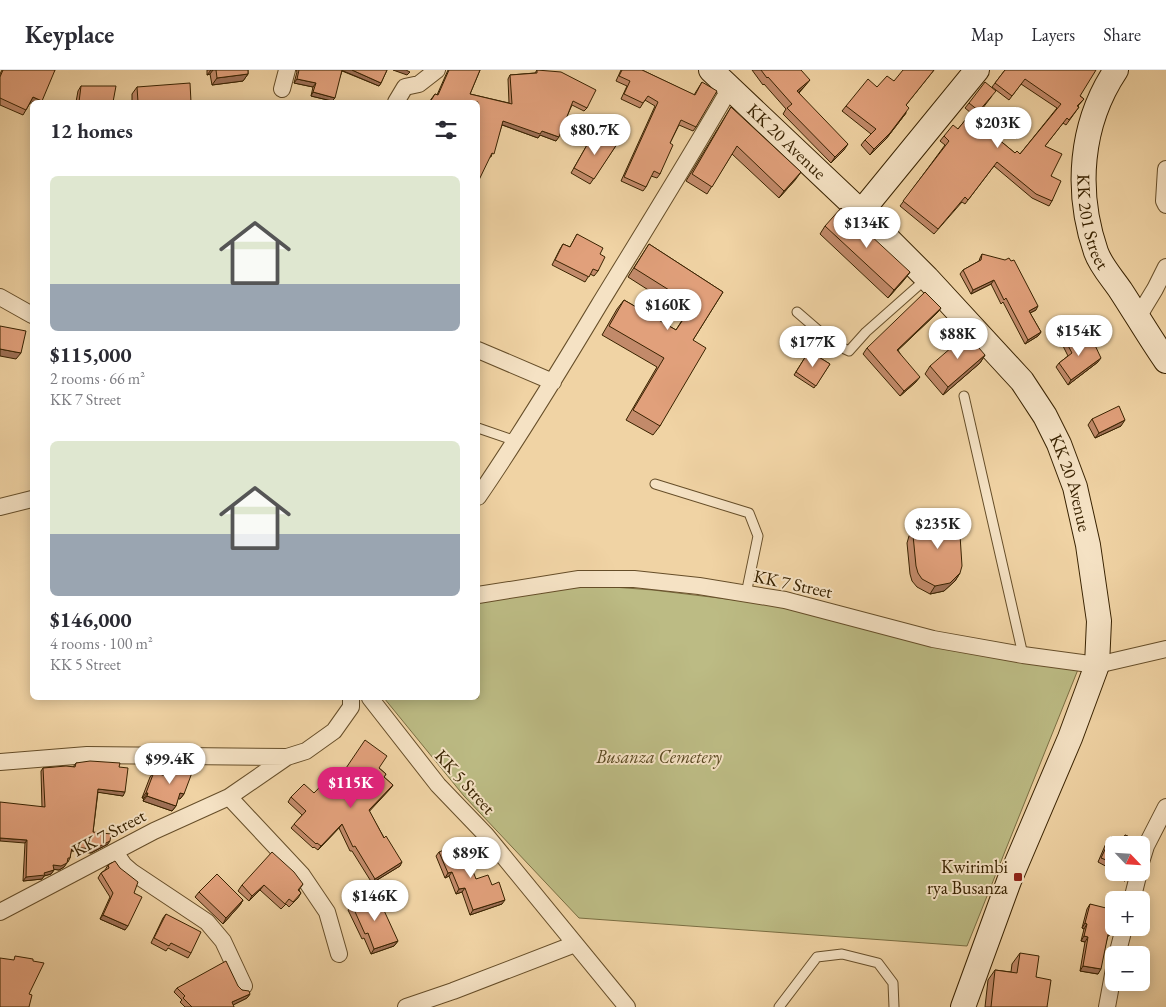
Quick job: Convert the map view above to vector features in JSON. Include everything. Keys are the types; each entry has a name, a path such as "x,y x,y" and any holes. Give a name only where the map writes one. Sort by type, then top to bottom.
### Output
{"main road":[{"name":"KK 20 Avenue","path":"711,70 861,212 927,278 1022,381 1045,416 1059,444 1075,487 1088,545 1099,621 1097,665 1070,738 1010,880 963,1007"},
{"path":"861,212 977,70"},
{"name":"KK 201 Street","path":"1116,70 1097,107 1088,131 1082,185 1086,214 1097,254 1166,361"}],"street":[{"path":"282,89 287,70"},
{"path":"397,100 404,87 419,84 437,70"},
{"path":"480,494 553,382 671,190 730,88"},
{"path":"1166,168 1164,201 1166,205"},
{"path":"1138,317 1155,290 1166,267"},
{"path":"0,297 30,314"},
{"path":"480,351 553,382"},
{"path":"0,506 30,499"},
{"name":"KK 7 Street","path":"480,596 579,579 634,579 699,586 785,600 933,639 1022,655 1097,665"},
{"path":"1097,665 1166,649"},
{"name":"KK 7 Street","path":"0,912 154,831 229,797 287,758 306,751 334,731 350,707 351,700"},
{"name":"KK 5 Street","path":"372,700 438,785 486,835 626,1007"},
{"name":"KK 7 Street","path":"0,762 87,755 287,758"},
{"path":"229,797 302,874 327,912 338,954"},
{"path":"1150,838 1166,807"},
{"path":"115,852 124,865 132,872 207,922 223,941 244,986"},
{"path":"406,1007 575,944"},
{"path":"1107,1007 1110,991"}],"lane":[{"path":"797,312 834,344 849,351 866,332 927,278"},
{"path":"964,396 1022,655"},
{"path":"480,429 516,441"},
{"path":"654,484 748,513 758,536 746,594"},
{"path":"779,1007 818,957 842,954 878,963 894,983 894,1007"}],"green space":[{"name":"Busanza Cemetery","path":"586,585 653,590 826,611 1081,662 967,946 579,918 464,796 386,700 480,700 480,603"}],"building":[{"path":"3,70 55,70 42,100 33,97 26,110 0,98 0,77"},
{"path":"216,70 248,70 248,74 217,78"},
{"path":"299,70 342,70 335,98 313,92 316,83 297,79"},
{"path":"352,70 387,70 381,83"},
{"path":"449,70 480,70 470,94 512,104 510,75 537,73 537,70 561,72 596,90 587,108 573,101 559,137 542,131 540,134 503,121 494,154 492,153 480,178 480,100 431,100 435,94 438,95"},
{"path":"622,70 642,70 695,95 702,82 717,91 696,127 681,120 670,143 673,145 660,174 654,171 646,187 624,177 658,102 648,96 643,103 624,94 630,81 619,76"},
{"path":"761,70 801,70 810,80 797,91 848,144 835,157 787,108 792,104"},
{"path":"903,70 934,70 906,105 909,108 890,133 874,149 865,140 876,129 846,106 868,79 877,87 887,76 894,81"},
{"path":"1005,70 1096,70 1080,96 1084,99 1077,106 1079,107 1069,120 1067,118 1045,146 1062,154 1051,176 1061,181 1052,201 1036,194 997,162 968,200 965,197 938,229 903,201 949,141 944,136 953,125 958,129 971,113 988,127 986,129 1015,153 1017,151 1020,154 1061,104 1025,79 1012,96 995,83"},
{"path":"985,82 996,91 979,111 969,103"},
{"path":"190,83 191,100 138,100 137,87"},
{"path":"81,86 116,86 113,100 79,100"},
{"path":"731,107 801,172 784,191 737,146 712,187 692,174"},
{"path":"598,132 617,144 594,179 574,168 587,145"},
{"path":"841,208 910,272 894,290 825,226"},
{"path":"577,234 603,248 600,254 605,257 598,271 593,269 589,277 555,260 563,244 570,247"},
{"path":"649,244 723,292 693,340 706,348 660,426 633,410 664,358 609,326 624,300 676,330 693,305 634,268"},
{"path":"982,254 1005,260 1009,258 1011,261 1014,260 1038,306 1029,311 1041,332 1028,340 1006,298 1004,300 994,280 973,290 963,270 981,260"},
{"path":"925,292 941,308 897,350 920,377 904,391 867,348"},
{"path":"0,326 26,331 21,353 0,349"},
{"path":"967,334 985,355 948,387 930,366"},
{"path":"1076,334 1083,346 1093,341 1101,358 1071,380 1059,363 1072,353 1065,340"},
{"path":"809,351 830,364 816,386 796,372"},
{"path":"1119,406 1125,420 1099,433 1092,419"},
{"path":"932,515 947,518 957,528 960,535 962,566 960,573 950,583 935,586 922,579 918,573 913,535 915,528 925,518"},
{"path":"365,740 387,756 379,768 386,774 384,777 393,785 369,810 384,838 386,836 402,862 375,879 355,846 353,847 342,824 321,846 316,844 294,824 306,811 291,797 304,784 314,793 337,769 342,774"},
{"path":"90,761 120,763 119,767 128,768 125,792 98,789 93,832 111,834 110,841 94,849 72,847 67,863 61,866 53,865 54,870 44,873 45,875 26,877 27,840 0,838 0,802 45,807 43,768 75,767 76,763"},
{"path":"173,763 193,770 184,794 180,793 176,806 147,796 148,793 146,793 154,772 168,777"},
{"path":"462,843 476,879 488,875 492,885 499,882 505,900 473,910 465,888 459,889 452,872 448,873 439,852"},
{"path":"1105,850 1105,860 1101,858"},
{"path":"272,852 294,872 303,884 298,890 301,893 293,902 289,899 285,904 264,885 252,896 242,885"},
{"path":"115,861 120,868 138,882 134,893 142,897 128,926 103,915 113,893 101,873 109,868 108,865"},
{"path":"217,874 243,900 226,918 199,892"},
{"path":"376,893 398,941 374,949 368,933 365,934 352,905"},
{"path":"1090,904 1105,908 1105,936 1108,936 1101,969 1083,966 1088,937 1084,936 1087,924 1085,923"},
{"path":"166,914 201,932 191,953 171,943 169,946 154,938"},
{"path":"1020,953 1039,956 1036,977 1051,980 1047,1007 991,1007 995,970 1017,973"},
{"path":"15,956 44,963 29,994 32,995 29,1007 0,1007 0,958 14,960"},
{"path":"226,961 238,986 242,990 249,991 250,994 232,1002 234,1007 192,1007 177,988"}],"place":[{"name":"Kwirimbi rya Busanza","path":"1018,877"}]}
